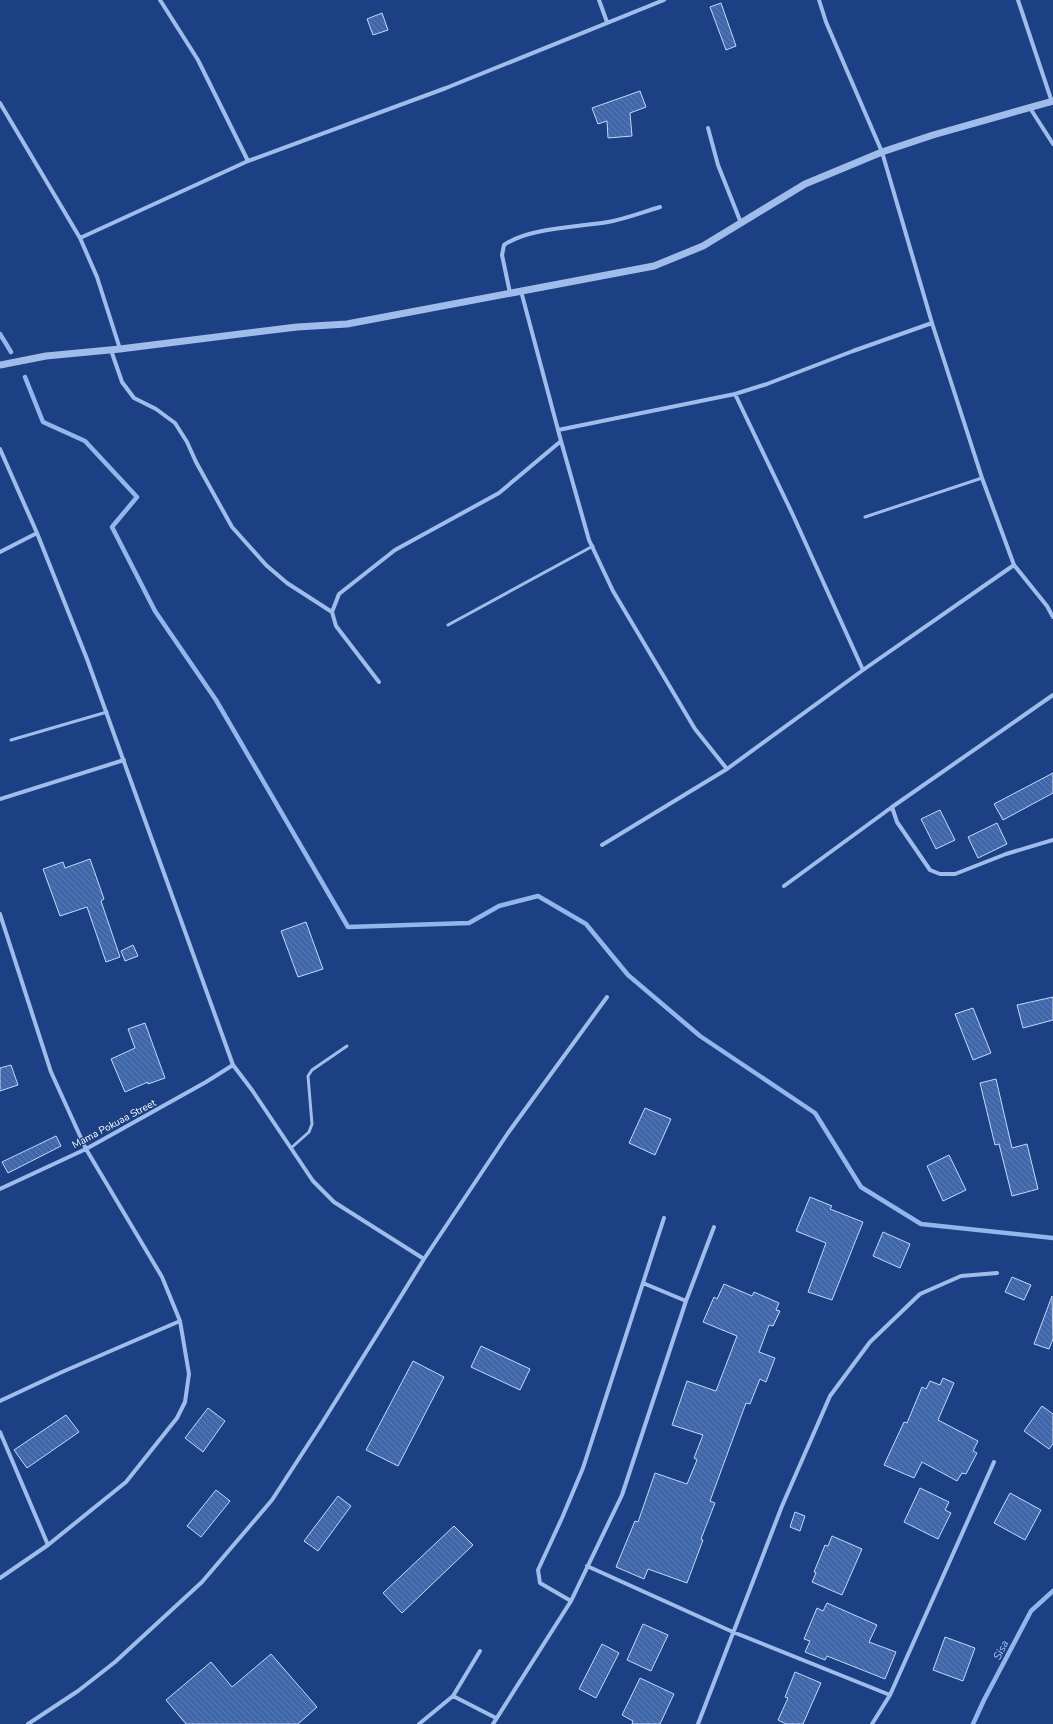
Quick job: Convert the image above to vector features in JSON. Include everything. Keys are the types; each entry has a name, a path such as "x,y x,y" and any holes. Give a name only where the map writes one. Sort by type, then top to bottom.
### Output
{"street":[{"path":"160,0 198,60 248,161"},
{"path":"599,0 607,22"},
{"path":"80,238 248,161 446,88 664,0"},
{"path":"819,0 826,22 882,152 932,323 982,478 1014,565 1047,606 1053,617"},
{"path":"0,365 46,356 120,349 297,327 348,324 654,266 704,246 805,184 882,152 933,135 1052,101 1018,0"},
{"path":"0,103 80,238 97,277 120,349"},
{"path":"1030,108 1053,144"},
{"path":"708,128 720,171 741,223"},
{"path":"510,293 502,255 504,245 512,239 533,234 609,222 660,207"},
{"path":"521,291 589,540 613,591 695,729 727,770"},
{"path":"558,430 734,394 767,384 932,323"},
{"path":"111,350 122,382 134,398 156,409 175,423 232,527 266,565 287,583 332,612"},
{"path":"734,394 792,514 863,670"},
{"path":"379,682 336,626 332,612 339,594 395,550 499,493 561,441"},
{"path":"0,449 37,533 87,659 233,1065 252,1090 313,1181 334,1202 424,1259"},
{"path":"0,552 37,533"},
{"path":"602,845 727,770 863,670 1014,565"},
{"path":"784,886 1053,695"},
{"path":"0,799 124,760"},
{"path":"892,808 897,822 930,870 940,874 955,874 1006,854 1053,840"},
{"path":"0,914 51,1072 86,1149 162,1277 180,1321 189,1374 185,1402 176,1418 126,1482 48,1545 0,1578"},
{"path":"28,1724 78,1691 127,1651 202,1582 272,1500 322,1423 424,1259 508,1133 608,997"},
{"name":"Mama Pokuaa Street","path":"0,1189 86,1149 206,1082 233,1065"},
{"path":"571,1601 540,1583 538,1570 583,1468 611,1377 664,1218"},
{"path":"493,1724 571,1601 622,1495 686,1301 714,1227"},
{"path":"698,1724 782,1506 830,1396 870,1342 920,1294 961,1276 997,1273"},
{"path":"643,1283 686,1301"},
{"path":"0,1401 62,1372 180,1321"},
{"path":"0,1432 48,1545"},
{"path":"872,1724 890,1695 994,1462"},
{"path":"587,1566 733,1632 890,1695"},
{"path":"419,1724 452,1696 480,1651"},
{"path":"452,1696 496,1718"}],"lane":[{"path":"865,517 982,478"},
{"path":"448,624 593,546"},
{"path":"11,740 107,712"},
{"path":"291,1148 309,1132 312,1124 308,1076 312,1070 348,1046"}],"building":[{"path":"721,3 736,46 726,50 710,7"},
{"path":"382,13 388,30 373,35 367,19"},
{"path":"640,91 646,107 630,113 632,136 608,138 607,121 598,124 592,108"},
{"path":"1053,773 1053,793 1003,820 994,804"},
{"path":"940,810 955,840 936,849 921,819"},
{"path":"997,823 1007,844 978,858 968,837"},
{"path":"90,859 104,899 101,901 120,957 106,962 87,907 60,916 43,869 63,862 65,868"},
{"path":"306,922 323,969 298,977 281,931"},
{"path":"133,945 138,956 125,961 121,951"},
{"path":"1053,997 1053,1020 1023,1028 1017,1005"},
{"path":"973,1008 991,1053 973,1060 955,1014"},
{"path":"145,1023 165,1078 148,1084 148,1082 125,1092 111,1059 135,1048 128,1029"},
{"path":"11,1065 18,1085 0,1091 0,1068"},
{"path":"996,1079 1012,1148 1027,1144 1038,1189 1012,1196 999,1144 995,1145 980,1083"},
{"path":"645,1108 671,1119 655,1155 629,1143"},
{"path":"56,1136 61,1146 8,1173 2,1162"},
{"path":"949,1155 966,1190 943,1201 927,1166"},
{"path":"810,1197 832,1206 830,1209 863,1222 832,1300 808,1292 826,1243 796,1231"},
{"path":"883,1232 910,1244 900,1268 873,1256"},
{"path":"1012,1277 1031,1285 1024,1300 1005,1292"},
{"path":"724,1284 752,1296 754,1292 779,1303 776,1310 780,1311 773,1326 769,1325 759,1352 775,1358 766,1382 760,1379 750,1404 746,1403 710,1501 715,1503 701,1539 703,1540 687,1583 648,1569 644,1579 616,1567 635,1521 638,1522 655,1473 687,1484 697,1460 694,1458 703,1435 672,1425 687,1381 716,1391 737,1336 703,1322 714,1297 717,1299"},
{"path":"1052,1296 1053,1339 1049,1349 1034,1344"},
{"path":"481,1346 530,1369 520,1390 471,1367"},
{"path":"413,1361 444,1377 398,1466 366,1450"},
{"path":"943,1378 954,1383 938,1420 978,1441 973,1451 977,1453 966,1474 962,1473 957,1481 922,1462 914,1478 884,1465 904,1422 907,1423 922,1387 926,1389 930,1381 940,1385"},
{"path":"1042,1406 1053,1414 1053,1444 1049,1449 1024,1431"},
{"path":"208,1408 225,1421 203,1452 185,1438"},
{"path":"66,1415 79,1432 27,1468 14,1450"},
{"path":"920,1488 949,1502 945,1510 951,1513 938,1539 904,1522"},
{"path":"216,1490 230,1501 201,1537 187,1526"},
{"path":"1010,1493 1041,1510 1025,1540 994,1523"},
{"path":"338,1496 351,1506 318,1551 304,1541"},
{"path":"795,1512 805,1516 800,1531 790,1527"},
{"path":"454,1526 473,1545 402,1613 383,1593"},
{"path":"832,1536 862,1549 842,1595 812,1582 816,1573 814,1572 825,1545 828,1546"},
{"path":"827,1603 877,1625 869,1642 896,1652 885,1679 827,1656 825,1660 805,1652 810,1641 804,1639 817,1608 823,1611"},
{"path":"643,1624 668,1635 651,1671 627,1660"},
{"path":"945,1637 975,1648 963,1681 933,1670"},
{"path":"602,1644 619,1653 596,1698 579,1689"},
{"path":"271,1654 317,1707 298,1724 186,1724 166,1700 211,1662 232,1687"},
{"path":"795,1672 821,1683 803,1724 786,1724 778,1720 788,1698 785,1697"},
{"path":"640,1678 674,1694 660,1724 632,1724 633,1721 622,1715"}],"waterway":[{"path":"0,334 11,352"},
{"path":"25,377 43,422 85,441 137,497 112,527 155,611 216,700 348,927 469,923 499,906 538,896 586,924 628,975 700,1036 815,1113 861,1187 921,1224 1053,1238"},
{"name":"Sisa","path":"973,1724 1031,1611 1053,1591"}]}
